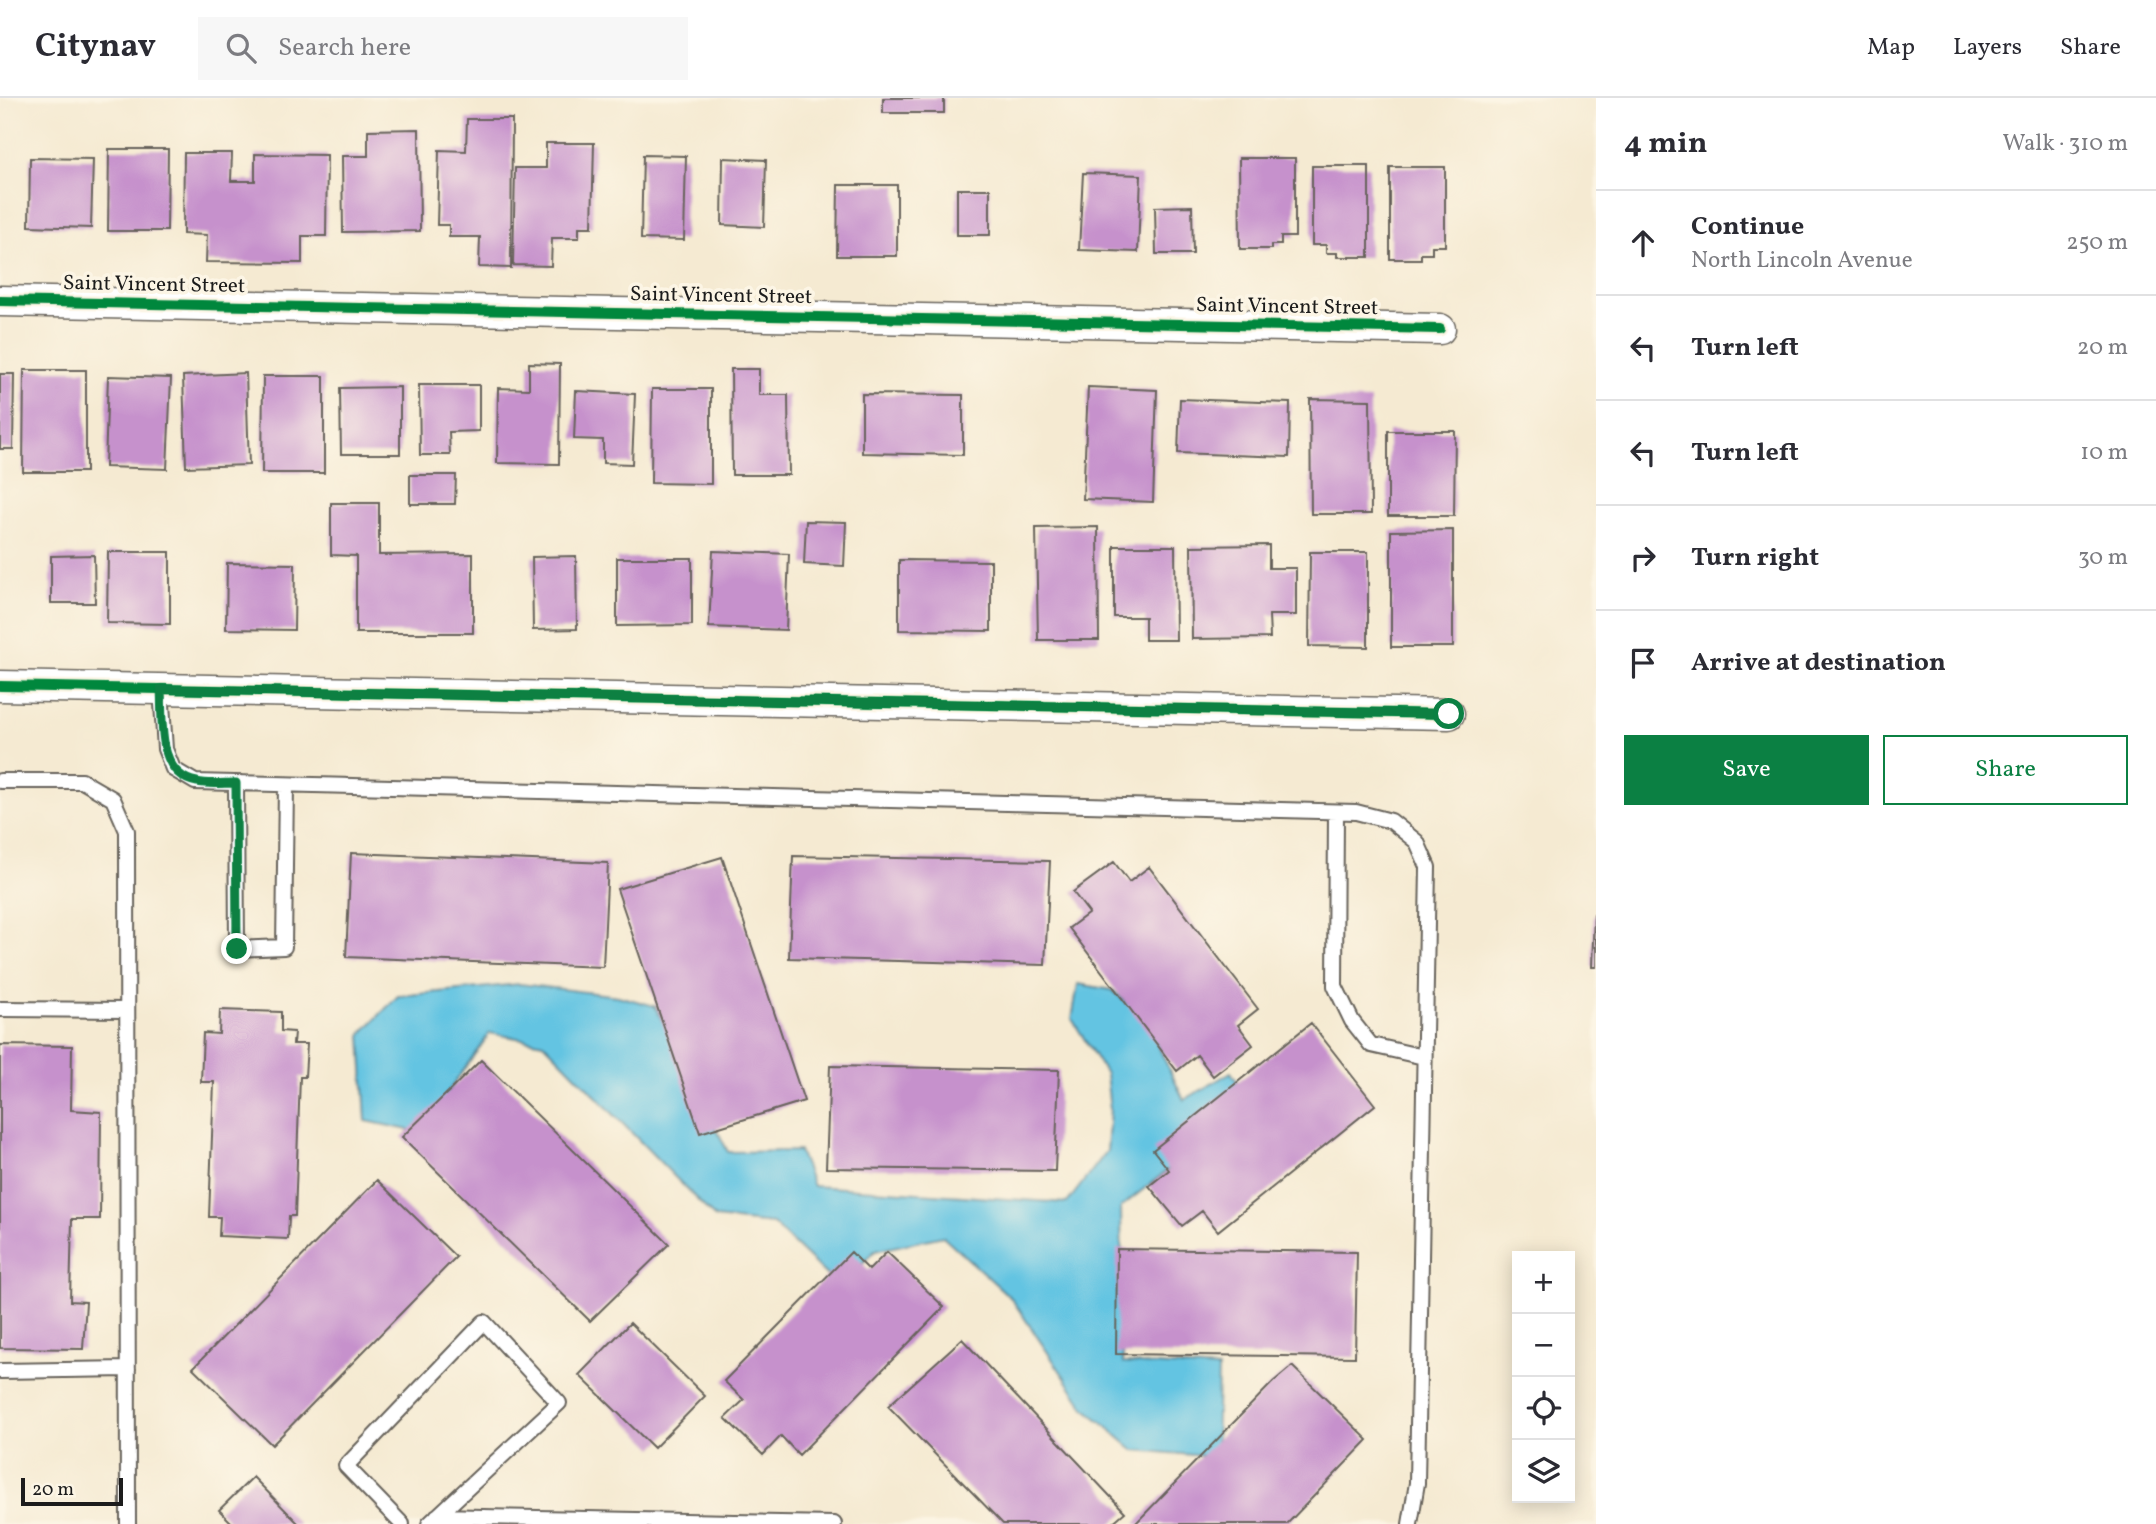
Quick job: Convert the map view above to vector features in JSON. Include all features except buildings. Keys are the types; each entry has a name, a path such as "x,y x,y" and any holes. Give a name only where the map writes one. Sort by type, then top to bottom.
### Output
{"street":[{"name":"Saint Vincent Street","path":"0,301 1440,329"},
{"path":"0,686 1449,714"}],"lane":[{"path":"161,689 164,749 173,769 195,782 1336,811 1356,812 1391,821 1417,842 1428,867 1417,1483 1410,1524"},
{"path":"0,781 82,782 113,799 127,831 128,1524"},
{"path":"236,783 237,949 284,947 286,785"},
{"path":"1336,811 1335,986 1352,1021 1371,1045 1424,1057"},
{"path":"0,1009 127,1010"},
{"path":"402,1524 346,1465 484,1322 559,1404 433,1520"},
{"path":"0,1371 128,1369"},
{"path":"433,1520 834,1524"}],"water":[{"path":"520,984 618,996 655,1006 728,1152 799,1151 813,1186 1067,1203 1107,1151 1110,1109 1106,1074 1072,1019 1078,984 1112,990 1146,1021 1184,1100 1231,1072 1245,1093 1212,1135 1121,1207 1123,1363 1218,1369 1216,1457 1134,1450 1086,1409 1011,1298 943,1236 875,1251 838,1286 773,1224 715,1218 544,1043 490,1033 450,1089 433,1124 413,1131 366,1121 361,1034 398,996"}],"cycle path":[{"path":"0,301 1440,329"},
{"path":"0,686 1449,714"}],"route":[{"path":"237,949 236,783 195,782 173,769 164,749 161,689 1449,714"}]}
